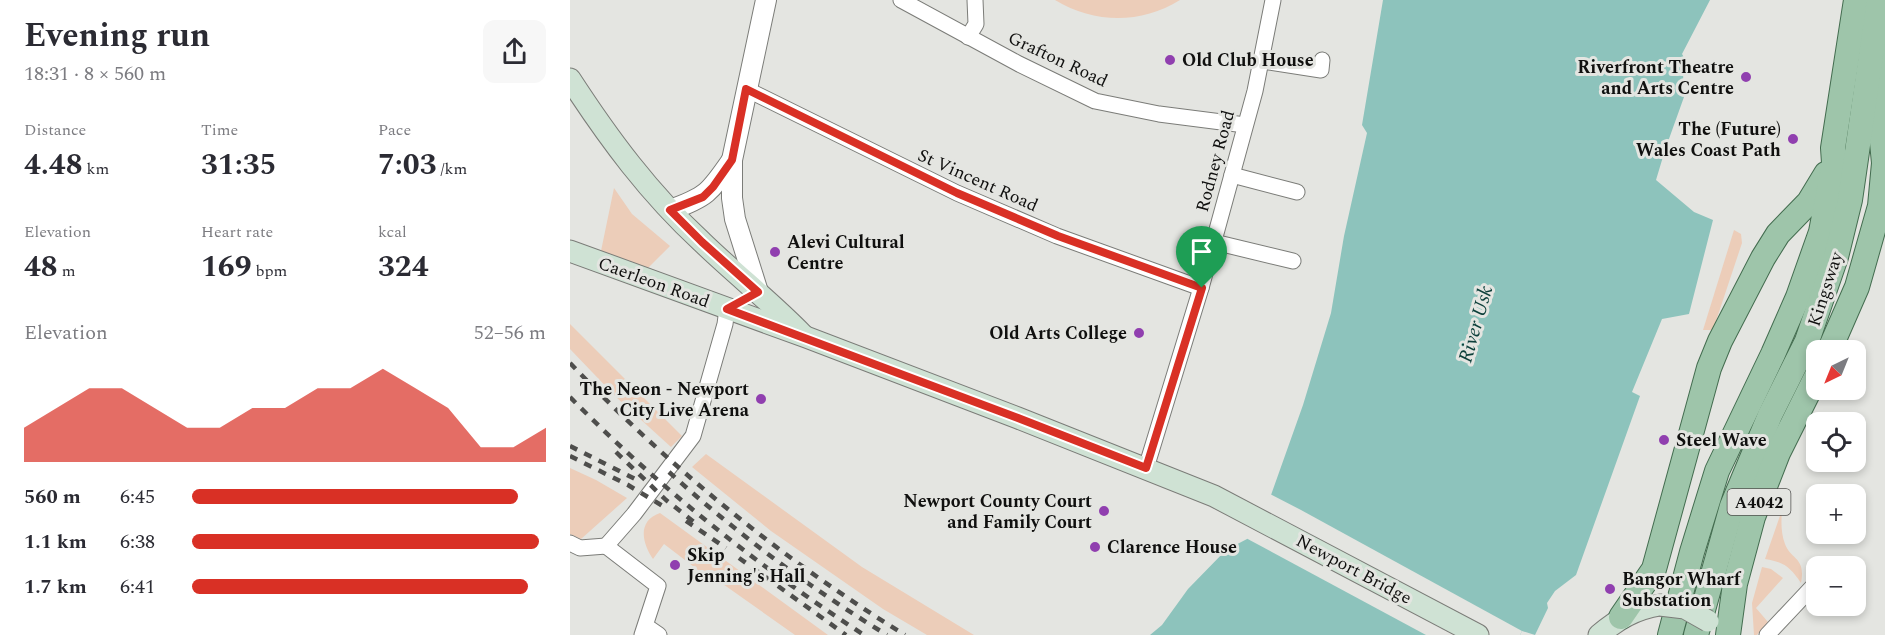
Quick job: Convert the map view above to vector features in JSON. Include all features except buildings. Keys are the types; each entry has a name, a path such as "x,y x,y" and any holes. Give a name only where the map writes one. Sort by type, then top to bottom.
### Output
{"main road":[{"name":"Kingsway","path":"1670,635 1717,471 1798,297 1821,232 1834,163 1833,148 1856,0"},
{"name":"Kingsway","path":"1708,630 1717,562 1731,506 1749,462 1807,341 1836,257 1850,200 1879,0"},
{"path":"1834,340 1857,287 1881,219 1884,163 1882,142 1885,25"},
{"path":"570,79 614,145 670,210 806,337"},
{"path":"1621,618 1654,569 1709,368 1720,341 1778,234 1809,202 1834,163"},
{"name":"Caerleon Road","path":"570,251 806,337 1146,468"},
{"path":"727,309 758,292"},
{"name":"A4042","path":"1728,635 1735,584 1753,517 1778,453 1806,397"},
{"name":"Newport Bridge","path":"1146,468 1231,504 1478,635"},
{"path":"1599,635 1621,618 1660,605 1685,608 1708,630"}],"street":[{"path":"758,292 735,219 732,198 732,160 766,0"},
{"name":"Grafton Road","path":"901,0 1019,64 1095,101 1159,114 1245,124"},
{"path":"968,37 976,24 975,0"},
{"name":"Rodney Road","path":"1146,468 1202,288 1262,61 1273,0"},
{"path":"1262,61 1321,70 1322,60"},
{"name":"St Vincent Road","path":"746,89 966,198 1058,236 1202,288"},
{"path":"670,210 703,197 732,160"},
{"path":"1834,163 1837,184 1850,200 1881,219"},
{"path":"1232,175 1297,192"},
{"path":"1214,242 1293,261"},
{"path":"606,546 634,514 693,436 725,324 727,309"},
{"path":"570,543 580,548 606,546 658,586 649,632"},
{"path":"1767,635 1806,594"}],"shaded area":[{"path":"1055,0 1180,0 1150,14 1118,18 1086,14"},
{"path":"614,188 632,214 670,246 646,270 601,251"},
{"path":"1734,230 1741,234 1742,243 1713,330 1703,330"},
{"path":"570,324 682,436 671,447 616,397 570,349"},
{"path":"706,454 862,567 974,635 927,635 883,609 771,531 692,467"},
{"path":"570,468 627,498 581,539 570,534"},
{"path":"1782,510 1784,540 1788,549 1800,563 1801,583 1786,566 1765,559"},
{"path":"660,513 828,635 795,635 703,570 698,570 664,544 653,559 646,546 644,533 648,521"},
{"path":"1762,567 1771,569 1783,578 1756,608 1768,622 1757,635 1754,635 1752,603"}],"water":[{"name":"River Usk","path":"1383,0 1710,0 1682,54 1686,61 1683,73 1684,97 1656,180 1694,212 1713,220 1689,314 1662,319 1632,392 1640,396 1576,575 1555,591 1547,603 1548,608 1535,635 1522,631 1520,635 1150,635 1162,625 1188,589 1226,550 1247,539 1271,495 1303,405 1331,313 1344,236 1367,133 1362,125"}],"pier":[{"path":"1268,493 1522,631 1520,635 1426,635 1244,537"}],"railway":[{"path":"570,363 647,439 729,510 815,575 905,635"},
{"path":"570,397 638,462 710,524 786,581 864,635"},
{"path":"570,446 637,480"},
{"path":"616,452 666,500 694,522"},
{"path":"570,456 628,485 666,508"},
{"path":"669,472 720,517 774,559 887,635"},
{"path":"686,521 726,548"},
{"path":"739,558 846,635"}],"place":[{"name":"Old Club House","path":"1170,60"},
{"name":"Riverfront Theatre and Arts Centre","path":"1746,77"},
{"name":"The (Future) Wales Coast Path","path":"1793,139"},
{"name":"Alevi Cultural Centre","path":"775,252"},
{"name":"Old Arts College","path":"1139,333"},
{"name":"The Neon - Newport City Live Arena","path":"761,399"},
{"name":"Steel Wave","path":"1664,440"},
{"name":"Newport County Court and Family Court","path":"1104,511"},
{"name":"Clarence House","path":"1095,547"},
{"name":"Skip Jenning's Hall","path":"675,565"},
{"name":"Bangor Wharf Substation","path":"1610,589"}],"route":[{"path":"746,89 957,193 1058,236 1202,288 1146,468 806,337 727,309 758,292 670,210 703,197 732,160 746,89"}]}
